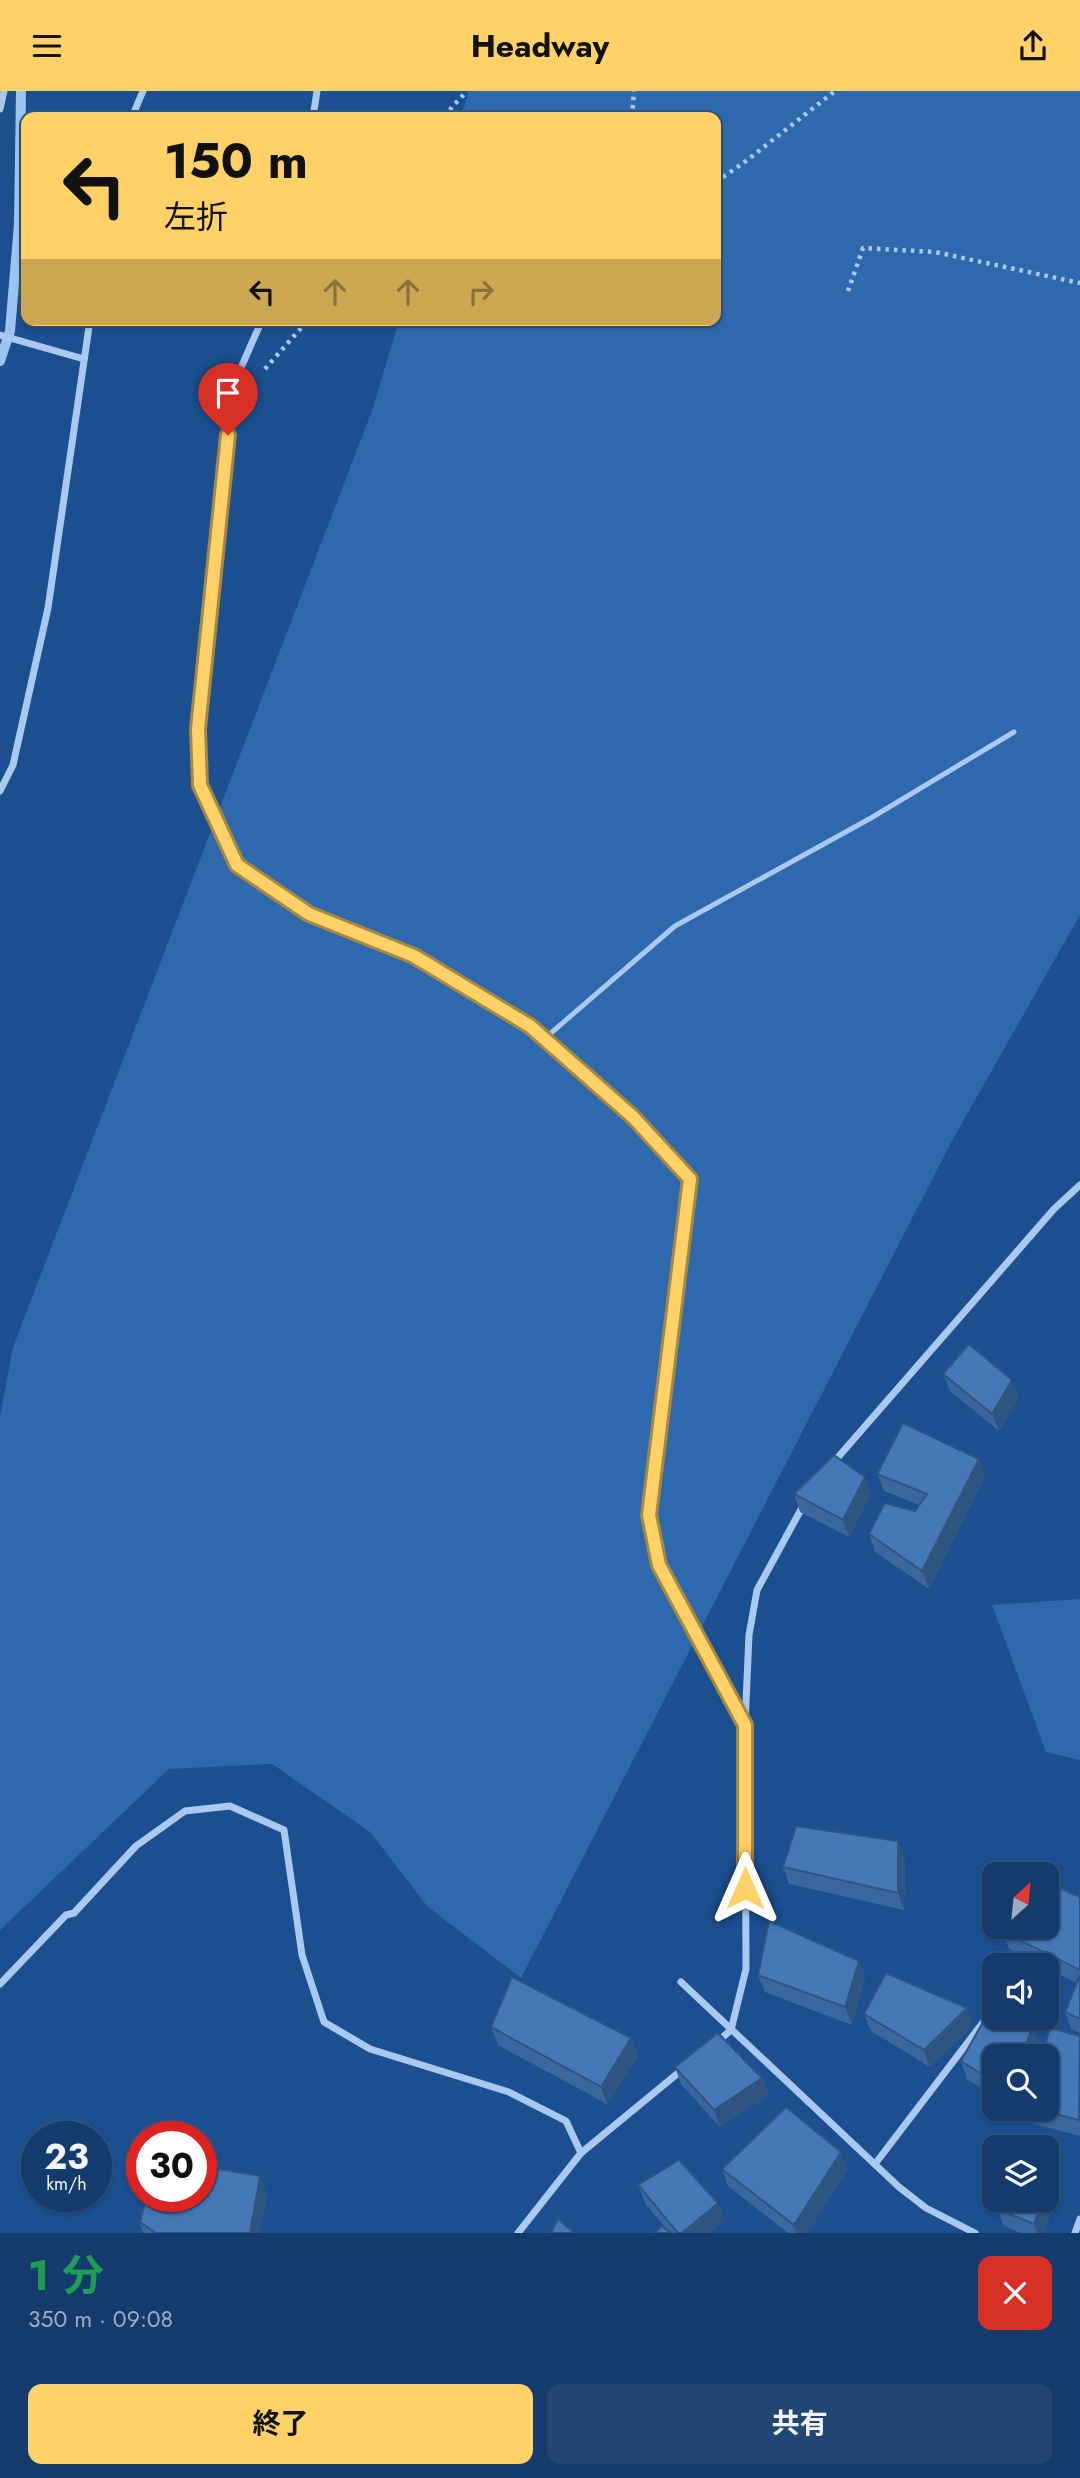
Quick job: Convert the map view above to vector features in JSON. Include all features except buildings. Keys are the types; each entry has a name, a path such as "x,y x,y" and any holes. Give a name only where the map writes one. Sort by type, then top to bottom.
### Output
{"street":[{"path":"0,109 4,91"},
{"path":"134,112 143,91"},
{"path":"314,112 317,91"},
{"path":"0,791 13,765 48,608 89,326"},
{"path":"259,326 232,387 198,729 200,785 237,865 309,914 414,956 530,1026 633,1117 690,1179 649,1515 659,1565 745,1725"},
{"path":"0,335 84,359"},
{"path":"825,1473 1054,1209 1080,1185"},
{"path":"710,2047 731,2030 746,1969 745,1725 749,1635 757,1591 811,1493"},
{"path":"0,1984 66,1915 74,1913 136,1846 185,1811 230,1806 284,1830 302,1955 324,2022 370,2049 509,2092 566,2121 581,2153"},
{"path":"681,1982 874,2164 926,2209 975,2233"},
{"path":"874,2164 982,2024"},
{"path":"518,2233 581,2153 689,2064"},
{"path":"1075,2233 1080,2219"}],"lane":[{"path":"544,1039 675,926 871,818 1014,731"}],"path":[{"path":"449,112 467,91"},
{"path":"632,112 634,91"},
{"path":"721,178 835,91"},
{"path":"848,292 863,248 935,251 1080,283"},
{"path":"256,379 303,326"}],"shaded area":[{"path":"469,91 1080,91 1080,915 953,1139 521,1978 428,1907 370,1832 272,1764 169,1769 0,1930 0,1416 13,1347 373,408 397,326 721,326 721,112 463,112"},
{"path":"1080,1599 1080,1760 1046,1752 992,1605"}],"waterway":[{"path":"0,361 10,331 19,224 21,91"}],"route":[{"path":"228,435 198,729 200,785 237,865 309,914 414,956 530,1026 633,1117 690,1179 649,1515 659,1565 745,1725 745,1888"}]}
